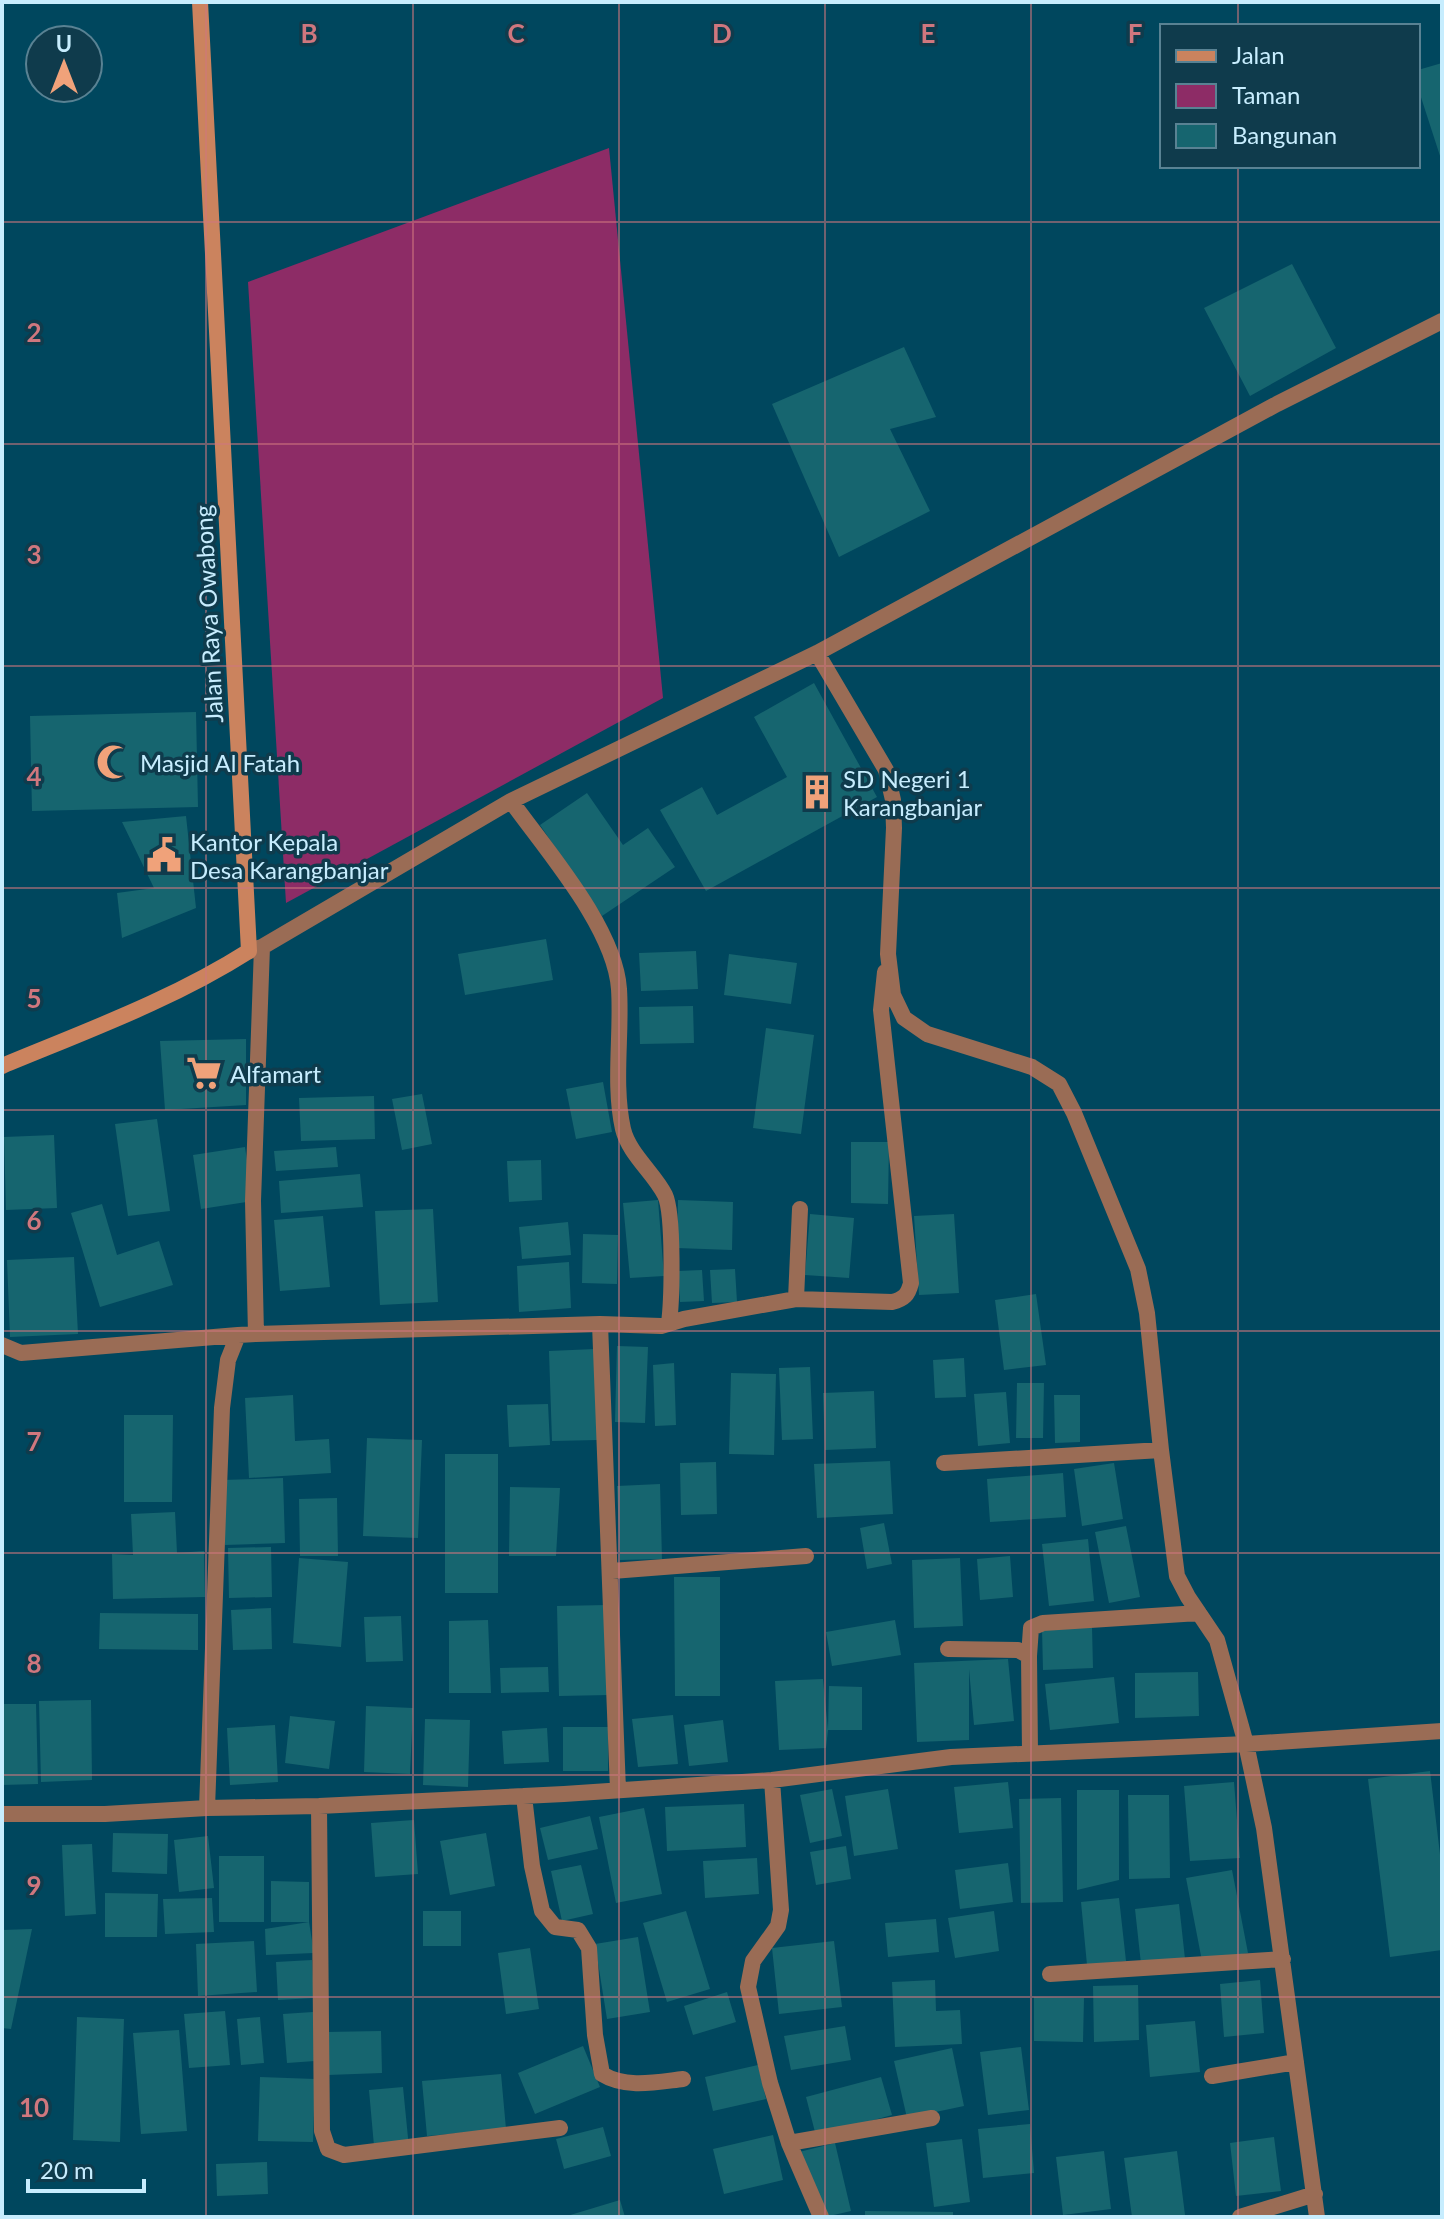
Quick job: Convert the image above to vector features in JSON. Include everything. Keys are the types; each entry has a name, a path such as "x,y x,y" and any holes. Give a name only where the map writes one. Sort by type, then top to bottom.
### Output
{"street":[{"name":"Jalan Raya Owabong","path":"200,2 256,949"},
{"path":"2,1066 212,975 511,801 817,653 1263,411 1442,321"},
{"path":"2,1345 21,1353 256,1334 600,1324 661,1326 796,1299 902,1300 908,1294 911,1283 881,1010 888,954 893,800 880,758 817,653"},
{"path":"511,801 596,920 613,957 619,986 620,1106 624,1132 669,1207 669,1323"},
{"path":"256,949 253,1201 256,1334"},
{"path":"888,954 893,995 904,1018 927,1034 1032,1067 1059,1084 1074,1113 1138,1269 1147,1313 1177,1576 1217,1640 1246,1744 1264,1828 1317,2217"},
{"path":"796,1299 800,1209"},
{"path":"600,1324 612,1571 618,1790"},
{"path":"207,1808 222,1408 228,1360 238,1335"},
{"path":"944,1463 1161,1450"},
{"path":"612,1571 806,1556"},
{"path":"1030,1753 1031,1628 1043,1623 1199,1613"},
{"path":"948,1649 1018,1650 1029,1656"},
{"path":"2,1814 105,1814 524,1796 772,1780 951,1757 1246,1744 1442,1731"},
{"path":"772,1780 781,1910 778,1926 753,1961 748,1987 770,2083 789,2143 821,2217"},
{"path":"524,1796 532,1866 542,1911 555,1927 578,1930 589,1948 595,2035 602,2074 612,2080 637,2084 683,2079"},
{"path":"319,1806 322,2131 328,2149 344,2155 560,2128"},
{"path":"1050,1974 1283,1959"},
{"path":"1212,2076 1296,2062"},
{"path":"789,2143 932,2118"},
{"path":"1240,2217 1315,2194"}],"green space":[{"path":"609,148 663,698 286,903 248,282"}],"building":[{"path":"1442,63 1442,159 1420,94 1420,69"},
{"path":"1292,264 1336,348 1250,396 1204,308"},
{"path":"904,347 936,417 890,429 930,511 839,557 772,404"},
{"name":"SD Negeri 1 Karangbanjar","path":"814,683 877,797 706,891 660,810 702,787 717,815 787,777 754,717"},
{"name":"Masjid Al Fatah","path":"196,712 198,807 32,811 30,716"},
{"path":"587,793 623,845 648,828 675,867 602,916 540,825"},
{"name":"Kantor Kepala Desa Karangbanjar","path":"186,816 196,908 122,938 117,893 154,888 122,822"},
{"path":"546,939 553,980 465,995 458,954"},
{"path":"696,951 698,989 641,991 639,953"},
{"path":"729,954 797,963 791,1004 724,995"},
{"path":"693,1006 694,1043 640,1044 639,1007"},
{"path":"766,1028 814,1035 801,1134 753,1128"},
{"name":"Alfamart","path":"246,1039 246,1105 165,1110 160,1041"},
{"path":"603,1082 612,1132 576,1139 566,1089"},
{"path":"422,1094 432,1144 402,1150 392,1099"},
{"path":"374,1096 375,1139 301,1141 299,1098"},
{"path":"157,1119 170,1211 128,1216 115,1124"},
{"path":"54,1135 57,1208 6,1210 4,1137"},
{"path":"851,1142 889,1142 888,1204 851,1203"},
{"path":"245,1147 253,1201 201,1209 193,1155"},
{"path":"336,1147 338,1167 276,1171 274,1151"},
{"path":"541,1160 542,1200 509,1202 507,1161"},
{"path":"360,1174 363,1207 281,1213 279,1181"},
{"path":"658,1200 664,1276 630,1278 623,1203"},
{"path":"678,1200 733,1202 732,1250 677,1248"},
{"path":"102,1204 117,1255 159,1241 173,1285 100,1307 71,1213"},
{"path":"433,1209 438,1302 380,1305 375,1211"},
{"path":"810,1214 854,1218 849,1278 805,1275"},
{"path":"954,1214 959,1293 919,1295 914,1216"},
{"path":"323,1216 330,1287 280,1291 274,1220"},
{"path":"568,1222 571,1255 522,1259 519,1227"},
{"path":"583,1234 618,1235 617,1284 582,1283"},
{"path":"74,1257 78,1334 10,1337 7,1260"},
{"path":"569,1262 571,1308 519,1312 517,1266"},
{"path":"735,1269 737,1302 712,1303 710,1270"},
{"path":"702,1270 704,1301 680,1302 678,1271"},
{"path":"1036,1294 1046,1365 1004,1370 995,1300"},
{"path":"617,1346 648,1347 645,1423 615,1422"},
{"path":"595,1349 598,1440 552,1441 549,1351"},
{"path":"964,1358 966,1397 935,1398 933,1360"},
{"path":"674,1363 676,1425 655,1426 653,1365"},
{"path":"810,1367 813,1439 782,1440 779,1368"},
{"path":"731,1373 776,1374 774,1455 729,1454"},
{"path":"1017,1383 1044,1383 1043,1438 1016,1438"},
{"path":"874,1391 876,1448 825,1450 823,1393"},
{"path":"1006,1392 1010,1443 978,1446 974,1394"},
{"path":"293,1395 295,1441 329,1439 331,1473 249,1478 245,1398"},
{"path":"1054,1395 1080,1395 1080,1442 1055,1443"},
{"path":"548,1404 550,1445 509,1447 507,1405"},
{"path":"124,1415 173,1415 172,1502 124,1502"},
{"path":"367,1438 422,1440 418,1538 363,1536"},
{"path":"445,1454 498,1454 498,1593 445,1593"},
{"path":"890,1461 893,1514 817,1518 814,1464"},
{"path":"716,1462 717,1514 681,1515 680,1463"},
{"path":"1114,1463 1123,1519 1082,1526 1074,1469"},
{"path":"1063,1473 1066,1517 990,1522 987,1479"},
{"path":"283,1478 285,1543 225,1545 222,1480"},
{"path":"660,1484 662,1559 620,1560 617,1486"},
{"path":"510,1487 560,1488 556,1556 509,1556"},
{"path":"337,1498 338,1556 300,1556 299,1499"},
{"path":"175,1512 177,1553 204,1551 205,1597 113,1599 112,1554 133,1555 131,1514"},
{"path":"884,1523 892,1564 867,1569 860,1528"},
{"path":"1126,1526 1140,1597 1109,1603 1095,1532"},
{"path":"1088,1539 1094,1601 1049,1606 1042,1544"},
{"path":"271,1547 272,1597 229,1598 228,1548"},
{"path":"1010,1556 1013,1597 980,1600 977,1559"},
{"path":"299,1558 348,1562 341,1647 293,1643"},
{"path":"960,1558 963,1626 914,1628 912,1560"},
{"path":"674,1577 720,1577 720,1696 675,1696"},
{"path":"607,1605 609,1695 559,1696 557,1606"},
{"path":"271,1608 272,1649 233,1650 231,1610"},
{"path":"100,1613 198,1614 198,1650 99,1649"},
{"path":"401,1616 403,1661 366,1662 364,1617"},
{"path":"488,1620 491,1693 449,1693 449,1621"},
{"path":"895,1620 901,1655 832,1666 826,1632"},
{"path":"1092,1627 1093,1668 1043,1670 1042,1629"},
{"path":"1008,1659 1014,1721 974,1725 969,1669 969,1740 917,1742 914,1663"},
{"path":"548,1667 549,1692 501,1693 500,1668"},
{"path":"1198,1672 1199,1716 1135,1718 1135,1673"},
{"path":"1114,1677 1119,1723 1050,1730 1045,1684"},
{"path":"823,1679 828,1730 826,1748 779,1750 775,1681"},
{"path":"829,1686 862,1687 862,1730 828,1730"},
{"path":"91,1700 92,1780 41,1782 39,1701"},
{"path":"2,1704 36,1704 38,1784 2,1785"},
{"path":"366,1706 413,1708 410,1774 364,1772"},
{"path":"673,1715 678,1764 638,1767 632,1719"},
{"path":"290,1716 335,1721 329,1769 285,1763"},
{"path":"425,1719 470,1720 468,1787 423,1785"},
{"path":"723,1720 728,1762 689,1766 684,1725"},
{"path":"275,1725 278,1782 230,1785 227,1728"},
{"path":"563,1727 608,1727 608,1771 563,1771"},
{"path":"547,1728 549,1762 504,1764 502,1731"},
{"path":"1430,1771 1442,1871 1442,1950 1390,1957 1368,1779"},
{"path":"1008,1782 1013,1828 959,1833 954,1787"},
{"path":"1234,1782 1240,1858 1190,1861 1184,1786"},
{"path":"832,1789 842,1836 810,1843 800,1795"},
{"path":"888,1789 898,1849 854,1856 845,1796"},
{"path":"1077,1790 1119,1790 1119,1880 1077,1890"},
{"path":"1128,1795 1169,1795 1170,1878 1129,1879"},
{"path":"1061,1798 1063,1902 1021,1903 1019,1799"},
{"path":"744,1804 746,1847 667,1851 665,1807"},
{"path":"644,1808 662,1894 616,1903 599,1817"},
{"path":"590,1816 598,1849 548,1860 540,1828"},
{"path":"414,1820 418,1874 375,1877 371,1823"},
{"path":"113,1833 168,1834 167,1874 112,1872"},
{"path":"486,1833 495,1886 450,1895 440,1841"},
{"path":"208,1836 214,1888 179,1892 174,1840"},
{"path":"92,1844 96,1914 65,1916 62,1845"},
{"path":"846,1846 851,1879 816,1885 810,1852"},
{"path":"219,1856 264,1856 264,1922 219,1922"},
{"path":"757,1858 759,1894 705,1898 703,1861"},
{"path":"1008,1863 1013,1902 960,1909 955,1870"},
{"path":"581,1865 593,1914 562,1921 551,1871"},
{"path":"1232,1870 1248,1953 1202,1961 1186,1878"},
{"path":"271,1881 309,1882 309,1922 271,1922"},
{"path":"105,1893 158,1894 157,1937 105,1937"},
{"path":"212,1898 214,1932 165,1934 163,1899"},
{"path":"1119,1898 1126,1961 1087,1965 1081,1902"},
{"path":"1179,1904 1185,1959 1141,1964 1135,1909"},
{"path":"423,1911 461,1911 461,1946 423,1946"},
{"path":"686,1911 710,1989 667,2002 643,1923"},
{"path":"994,1911 999,1951 955,1958 948,1918"},
{"path":"936,1919 939,1952 888,1957 885,1923"},
{"path":"309,1922 314,1953 266,1955 265,1929"},
{"path":"32,1929 11,2029 2,2028 2,1930"},
{"path":"638,1937 650,2012 607,2019 595,1944"},
{"path":"254,1941 257,1992 198,1996 196,1944"},
{"path":"834,1941 842,2007 779,2014 772,1948"},
{"path":"530,1948 539,2009 506,2014 498,1953"},
{"path":"312,1960 314,1998 278,2000 276,1962"},
{"path":"935,1980 936,2011 960,2010 962,2044 895,2047 892,1982"},
{"path":"1260,1980 1264,2033 1224,2037 1220,1984"},
{"path":"1138,1985 1139,2040 1094,2042 1093,1986"},
{"path":"727,1992 736,2022 693,2035 684,2006"},
{"path":"1034,1997 1084,1998 1083,2042 1034,2041"},
{"path":"225,2011 230,2065 189,2068 184,2014"},
{"path":"313,2012 315,2061 287,2063 283,2014"},
{"path":"77,2017 124,2019 120,2142 73,2140"},
{"path":"260,2017 264,2063 241,2065 237,2019"},
{"path":"1195,2021 1200,2072 1150,2077 1146,2025"},
{"path":"845,2026 851,2060 791,2070 784,2036"},
{"path":"179,2030 187,2131 141,2134 133,2033"},
{"path":"381,2031 382,2073 328,2075 327,2032"},
{"path":"583,2046 600,2087 535,2114 518,2073"},
{"path":"1021,2047 1029,2110 988,2115 980,2052"},
{"path":"952,2048 964,2106 907,2118 894,2061"},
{"path":"758,2065 766,2099 713,2111 705,2077"},
{"path":"501,2074 506,2129 427,2136 422,2081"},
{"path":"260,2077 315,2079 313,2142 258,2141"},
{"path":"881,2077 892,2115 816,2136 806,2097"},
{"path":"403,2087 409,2148 374,2146 369,2090"},
{"path":"1030,2124 1034,2173 983,2178 978,2129"},
{"path":"603,2127 611,2156 564,2169 556,2139"},
{"path":"773,2135 783,2180 724,2194 713,2149"},
{"path":"1274,2137 1281,2191 1236,2196 1230,2143"},
{"path":"962,2139 970,2202 934,2207 926,2143"},
{"path":"835,2143 851,2211 825,2217 799,2152"},
{"path":"1104,2151 1111,2209 1063,2215 1056,2157"},
{"path":"1177,2151 1185,2215 1132,2217 1124,2158"},
{"path":"267,2162 268,2194 217,2196 216,2164"},
{"path":"620,2200 625,2217 567,2217 567,2216"},
{"path":"865,2211 953,2212 953,2217 865,2217"}],"place":[{"name":"Masjid Al Fatah","path":"114,762"},
{"name":"SD Negeri 1 Karangbanjar","path":"817,792"},
{"name":"Kantor Kepala Desa Karangbanjar","path":"164,855"},
{"name":"Alfamart","path":"204,1073"}]}
